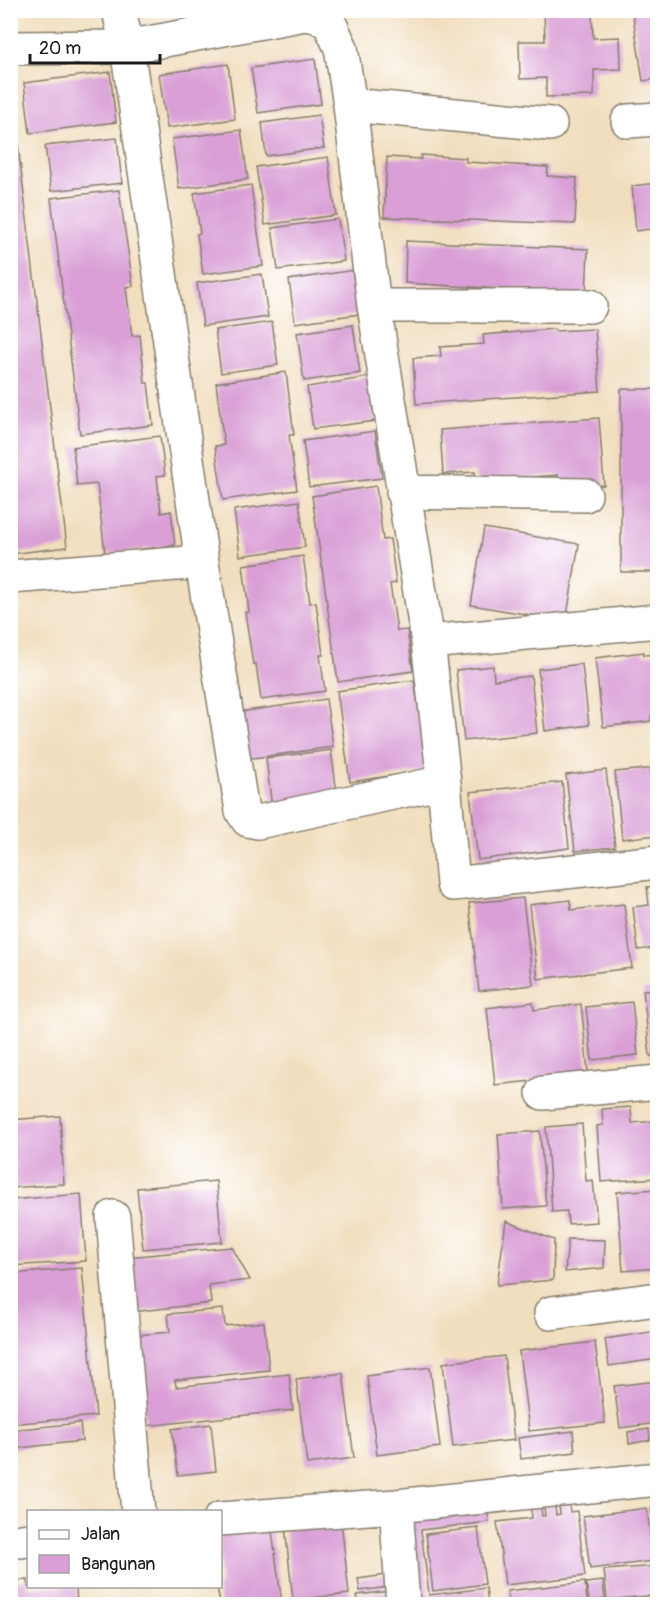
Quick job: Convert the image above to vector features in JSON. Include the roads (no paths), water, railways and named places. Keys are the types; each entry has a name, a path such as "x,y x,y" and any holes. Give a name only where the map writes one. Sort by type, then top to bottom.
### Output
{"street":[{"path":"10,48 122,25 305,14 317,16 330,24 340,48 350,105 374,306 428,642 453,884 657,862"},
{"path":"122,25 202,562 242,812 248,820 258,822 444,782"},
{"path":"350,105 550,124"},
{"path":"374,306 590,306"},
{"path":"403,492 585,495"},
{"path":"10,577 202,562"},
{"path":"428,642 657,621"},
{"path":"543,1093 657,1082"},
{"path":"113,1217 138,1510"},
{"path":"551,1312 657,1299"},
{"path":"222,1519 396,1506 657,1479"},
{"path":"396,1506 403,1605"}]}
